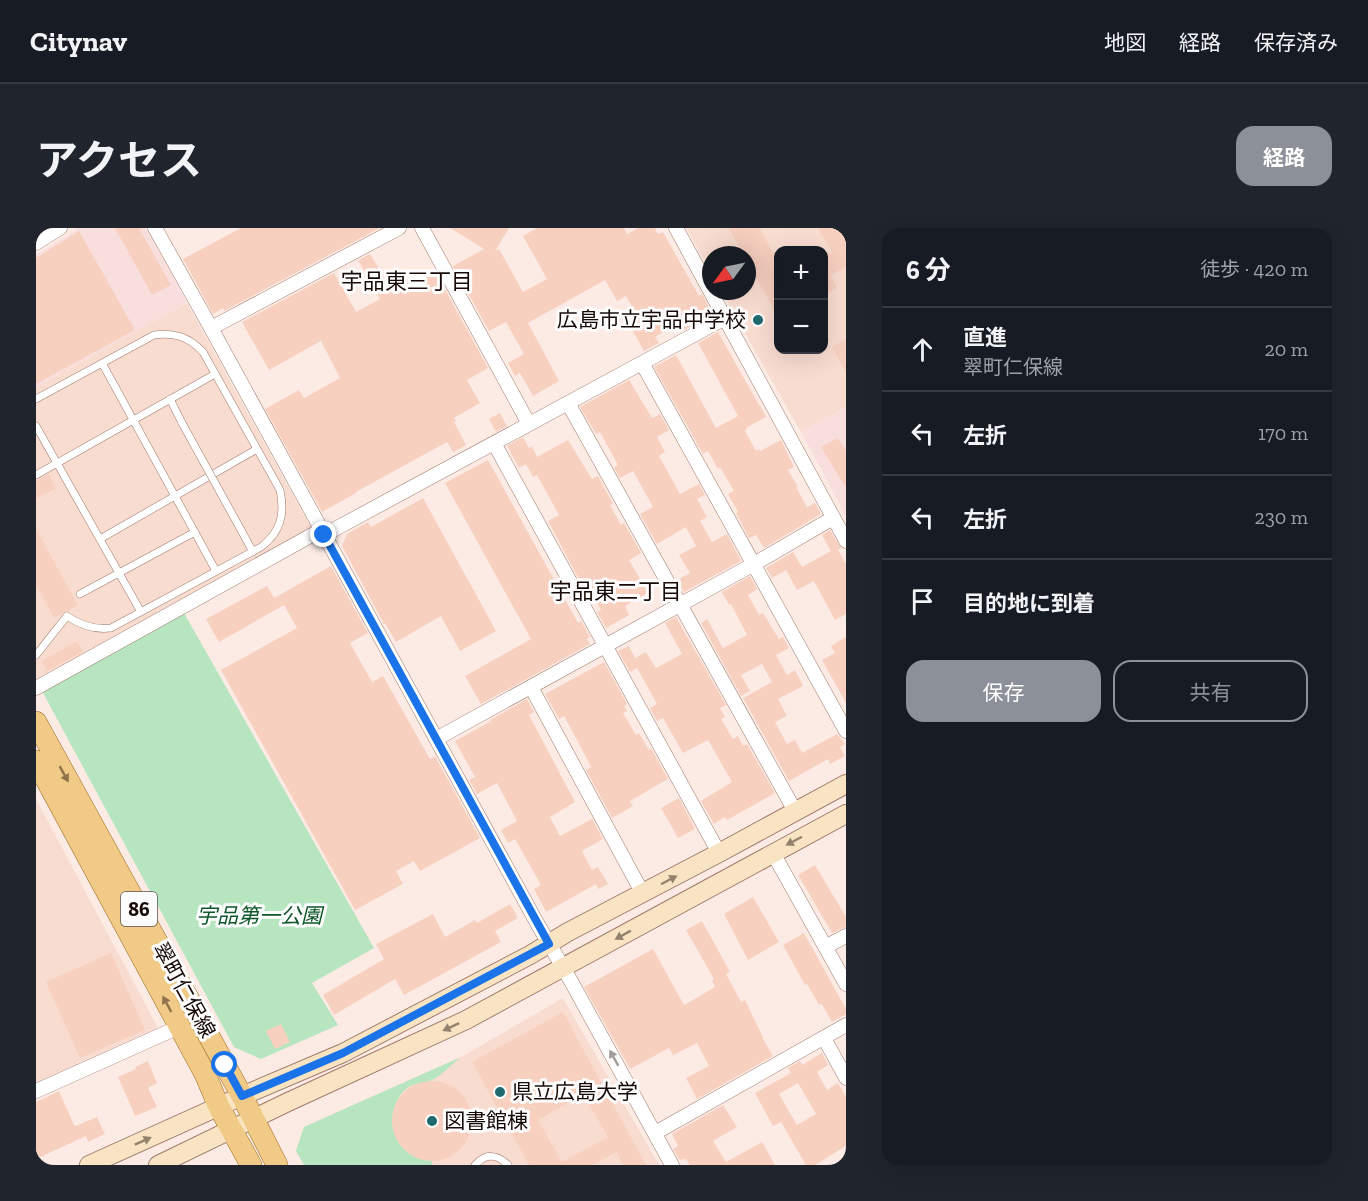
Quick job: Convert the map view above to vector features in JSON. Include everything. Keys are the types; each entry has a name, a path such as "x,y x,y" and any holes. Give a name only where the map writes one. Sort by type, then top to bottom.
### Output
{"main road":[{"name":"翠町仁保線","path":"36,722 278,1165"},
{"name":"翠町仁保線","path":"36,761 205,1074 219,1107 251,1165"}],"street":[{"path":"36,243 60,228"},
{"path":"155,228 672,1165"},
{"path":"211,328 399,228"},
{"path":"423,228 529,424"},
{"path":"676,228 846,541"},
{"path":"36,688 725,318"},
{"path":"642,363 846,731"},
{"path":"568,403 795,811"},
{"path":"494,443 719,853"},
{"path":"436,739 833,518"},
{"path":"531,687 643,894"},
{"path":"89,1165 343,1053 846,784"},
{"path":"158,1165 466,1020 846,814"},
{"path":"772,853 846,984"},
{"path":"825,947 846,936"},
{"path":"655,1133 846,1025"},
{"path":"36,1091 179,1027"},
{"path":"824,1038 846,1078"}],"lane":[{"path":"36,399 154,335 171,333 180,336 195,343 203,352 280,490 282,502 277,531 271,539 253,552 111,628 90,628 68,616 36,655"},
{"path":"102,363 216,572"},
{"path":"36,475 215,374"},
{"path":"170,399 253,552"},
{"path":"36,426 141,612"},
{"path":"100,539 257,449"},
{"path":"80,594 195,531"},
{"path":"475,1165 484,1158 492,1156 499,1158 507,1165"}],"shaded area":[{"path":"79,228 146,228 187,303 36,387 36,255"},
{"name":"広島市立宇品中学校","path":"686,228 846,228 846,407 801,432 726,300 756,300 756,246 702,246 702,256"},
{"path":"187,303 311,528 36,679 36,387"},
{"path":"846,407 846,516 801,432"},
{"path":"36,799 158,1028 36,1082"},
{"name":"県立広島大学","path":"563,998 659,1165 304,1165 296,1151 304,1127 461,1057"}],"green space":[{"name":"宇品第一公園","path":"184,613 374,948 312,983 338,1025 261,1059 234,1047 42,691"},
{"path":"461,1057 435,1078 414,1085 403,1092 393,1112 393,1127 398,1141 413,1155 432,1161 432,1165 304,1165 296,1151 304,1127"}],"building":[{"path":"115,228 139,228 171,285 152,295"},
{"path":"241,228 380,228 224,311 223,308 213,314 183,259"},
{"path":"450,228 509,228 495,251 499,249 523,292 547,279 523,236 537,228 624,228 627,234 638,228 655,228 658,234 663,232 699,296 702,294 702,300 705,300 712,313 684,330 680,322 655,337 659,343 644,351 629,324 639,318 626,296 617,301 605,280 528,323 559,381 533,396 520,373 515,376 508,363 524,354 506,322 489,331 453,266 484,249"},
{"path":"729,228 760,228 774,254 774,310 756,277 756,246 739,246"},
{"path":"818,228 841,228 846,236 846,267 831,275 837,288 828,293 828,254 832,252"},
{"path":"79,231 135,330 36,384 36,258"},
{"path":"370,254 385,279 400,271 409,286 435,271 488,368 467,380 480,403 454,418 466,445 453,452 447,442 322,512 265,409 299,390 304,398 340,378 321,341 269,370 242,322 334,273 356,312 380,299 358,260"},
{"path":"718,332 766,417 746,428 745,431 756,451 781,440 794,467 788,470 798,487 796,487 807,507 815,503 821,514 764,548 756,535 749,538 728,494 734,491 708,451 703,454 654,367 676,355 716,428 738,416 698,343"},
{"path":"846,339 846,373 832,347"},
{"path":"629,380 652,418 660,414 669,430 657,437 665,452 659,456 680,494 699,484 705,495 697,499 707,517 700,521 712,542 727,534 741,561 684,592 677,580 690,573 679,555 696,546 686,527 657,544 640,514 653,507 633,471 620,478 614,468 618,465 600,432 596,434 580,407"},
{"path":"500,413 507,426 496,432 489,419"},
{"path":"523,437 529,448 532,446 537,457 568,440 592,479 598,476 621,525 624,523 641,553 629,560 648,593 625,606 629,615 606,628 597,612 601,610 586,582 582,585 548,521 559,515 537,475 533,477 526,464 519,468 507,446"},
{"path":"838,438 846,451 846,488 821,447"},
{"path":"488,460 578,623 581,621 590,637 587,639 590,644 481,704 465,676 531,639 445,483"},
{"path":"49,474 56,488 36,499 36,481"},
{"path":"423,498 496,631 460,651 441,616 396,642 342,546 347,534 368,522 371,527"},
{"path":"36,529 78,605 54,618 36,585"},
{"path":"830,530 841,548 838,550 846,564 846,614 835,620 814,581 797,590 786,570 772,578 766,568 793,552 802,567 831,551 822,535"},
{"path":"331,566 368,633 350,643 372,682 383,676 430,759 435,756 480,838 420,871 414,861 396,871 403,884 355,910 221,670 297,628 284,605 219,642 206,619 267,586 274,598"},
{"path":"750,576 757,589 748,595 759,615 763,613 779,639 783,637 789,648 776,655 787,675 795,670 803,686 778,699 787,716 775,722 787,744 795,740 802,753 837,734 845,744 840,747 845,756 830,764 828,759 789,781 743,698 772,682 762,664 741,675 750,691 741,696 701,623 707,619 723,648 747,635 722,592"},
{"path":"676,617 726,705 720,708 725,717 721,719 733,739 738,736 743,746 747,744 775,793 727,820 725,817 714,824 701,801 732,782 708,740 683,753 663,718 657,721 650,708 657,704 637,668 630,672 618,651 629,646 635,658 646,652 656,668 682,654 665,623"},
{"path":"846,637 846,703 822,660 835,653 831,646"},
{"path":"77,641 83,652 47,671 42,661"},
{"path":"604,662 627,704 624,706 627,711 623,713 636,735 639,733 649,750 651,748 668,779 630,801 633,806 612,818 586,770 591,767 564,716 559,719 545,694"},
{"path":"527,699 534,712 529,715 575,802 550,817 560,836 592,819 603,839 582,851 592,870 598,867 608,884 598,889 596,884 546,912 534,889 541,885 515,839 508,843 501,830 517,821 497,783 477,794 469,780 475,777 455,741"},
{"path":"679,798 695,829 678,838 661,808"},
{"path":"815,865 846,917 846,927 832,933 798,875"},
{"path":"753,897 779,942 748,960 724,914"},
{"path":"510,904 518,918 495,931 501,942 404,995 395,979 334,1015 323,995 384,959 376,944 433,914 445,937 475,920 477,923"},
{"path":"702,921 730,972 726,974 741,1002 745,1000 773,1056 697,1099 686,1078 709,1066 697,1043 673,1055 669,1048 630,1069 584,987 653,949 684,1005 715,987 712,981 714,979 686,930"},
{"path":"804,933 846,1009 846,1014 832,1022 822,1004 819,1005 807,984 805,985 783,945"},
{"path":"111,953 145,1030 80,1058 46,982"},
{"path":"563,1012 646,1165 623,1165 616,1152 593,1165 529,1165 472,1062","holes":["583,1094 608,1137 562,1162 538,1120"]},
{"path":"281,1024 290,1042 275,1049 266,1031"},
{"path":"822,1053 828,1065 817,1072 827,1090 838,1083 846,1097 846,1146 815,1165 806,1165 781,1122 773,1126 755,1093 791,1073 788,1068 800,1061 802,1065","holes":["798,1083 816,1114 797,1125 779,1094"]},
{"path":"148,1061 157,1083 148,1088 157,1107 135,1116 118,1077"},
{"name":"図書館棟","path":"432,1081 447,1084 460,1093 469,1106 472,1121 469,1136 460,1149 447,1158 432,1161 417,1158 404,1149 395,1136 392,1121 395,1106 404,1093 417,1084"},
{"path":"59,1091 74,1125 97,1117 105,1134 88,1142 86,1136 36,1159 36,1102"},
{"path":"723,1105 737,1127 713,1141 726,1162 762,1142 775,1165 690,1165 686,1159 680,1160 673,1149 678,1146 672,1134"}],"place":[{"name":"広島市立宇品中学校","path":"758,320"},
{"name":"県立広島大学","path":"500,1092"},
{"name":"図書館棟","path":"432,1121"}],"district":[{"name":"宇品東三丁目","path":"407,281"},
{"name":"宇品東二丁目","path":"616,591"}],"route":[{"path":"225,1065 242,1096 343,1053 549,944 324,535"}]}
